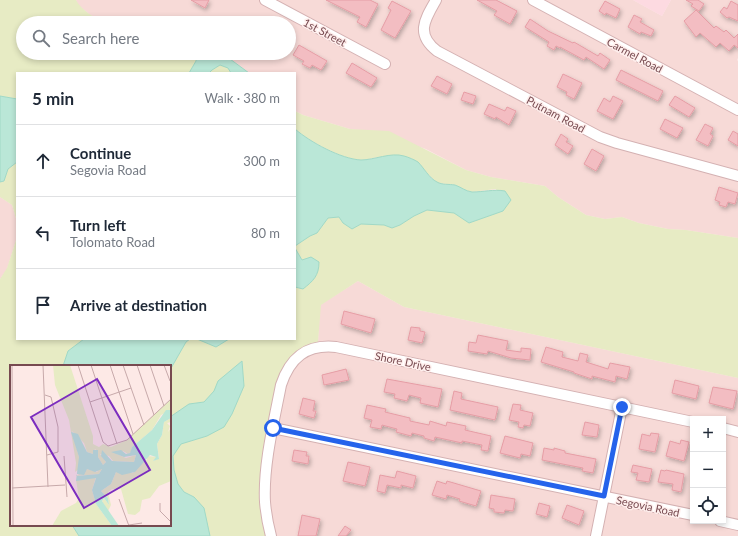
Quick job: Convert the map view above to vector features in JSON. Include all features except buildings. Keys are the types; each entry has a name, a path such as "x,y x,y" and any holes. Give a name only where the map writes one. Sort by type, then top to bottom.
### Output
{"street":[{"name":"1st Street","path":"265,0 295,16"},
{"name":"Putnam Road","path":"436,0 426,17 423,29 428,42 437,51 600,137 738,176"},
{"name":"Carmel Road","path":"533,0 738,110"},
{"name":"1st Street","path":"296,17 385,64"},
{"name":"Shore Drive","path":"270,536 267,520 265,490 266,472 281,386 288,367 293,361 301,354 320,347 336,347 690,421"},
{"path":"596,536 622,407"},
{"name":"Segovia Road","path":"273,428 604,496 690,515"},
{"path":"726,429 738,432"},
{"path":"726,522 738,525"}],"shaded area":[{"path":"0,0 76,0 85,11 93,16 16,16 16,60 196,60 190,72 16,72 16,99 0,96"},
{"path":"76,0 633,0 662,16 671,0 738,0 738,238 686,230 668,229 639,223 622,217 605,219 586,215 558,197 545,186 491,177 466,170 426,149 369,131 350,129 296,112 296,72 248,72 231,60 296,60 296,16 92,16 78,5"},
{"path":"633,0 671,0 662,16"},
{"path":"231,60 248,72 230,72 228,68 220,65 210,72 190,72 196,61"},
{"path":"220,65 229,68 231,72 210,72"},
{"path":"0,96 16,99 16,163 8,169 4,181 0,182"},
{"path":"296,112 350,129 389,131 466,170 491,177 545,186 558,197 586,215 605,219 622,217 639,223 668,229 686,230 738,238 738,378 404,307 358,281 321,305 318,342 298,352 285,366 261,498 268,536 210,536 194,497 184,492 178,484 174,470 173,456 181,444 207,436 232,414 244,386 242,361 218,381 215,391 204,402 189,404 171,416 171,368 186,342 189,340 199,340 216,347 227,340 296,340 296,287 303,289 302,260 296,250 296,245 317,233 328,218 339,217 343,223 352,229 361,224 384,225 392,228 427,210 454,213 469,223 503,211 496,189 471,192 456,185 437,183 417,162 385,157 364,160 354,159 345,157 327,149 296,130"},
{"path":"296,130 317,144 344,157 366,160 394,155 404,156 418,162 434,180 439,183 455,185 472,192 497,190 505,191 511,200 503,211 469,223 454,213 427,210 392,228 384,225 361,224 352,229 343,223 339,217 328,218 317,233 296,245"},
{"path":"16,163 16,219 12,205 0,197 0,182 4,181 8,169"},
{"path":"0,197 12,205 16,219 16,240 7,269 0,279"},
{"path":"16,240 16,340 83,340 68,351 63,365 10,365 10,526 73,526 79,536 0,536 0,279 7,268"},
{"path":"296,250 302,260 311,257 319,262 317,275 303,289 296,287"},
{"path":"358,281 404,307 738,378 738,536 268,536 261,498 285,366 318,342 320,305"},
{"path":"83,340 189,340 186,342 171,368 171,365 63,365 68,351"},
{"path":"199,340 227,340 216,347"},
{"path":"242,361 244,386 232,414 224,427 207,436 181,444 173,456 174,470 178,484 184,492 194,497 204,508 210,536 79,536 73,526 171,526 171,416 189,404 204,402 214,391 218,381"}],"route":[{"path":"273,428 486,473 604,496 622,407"}]}
